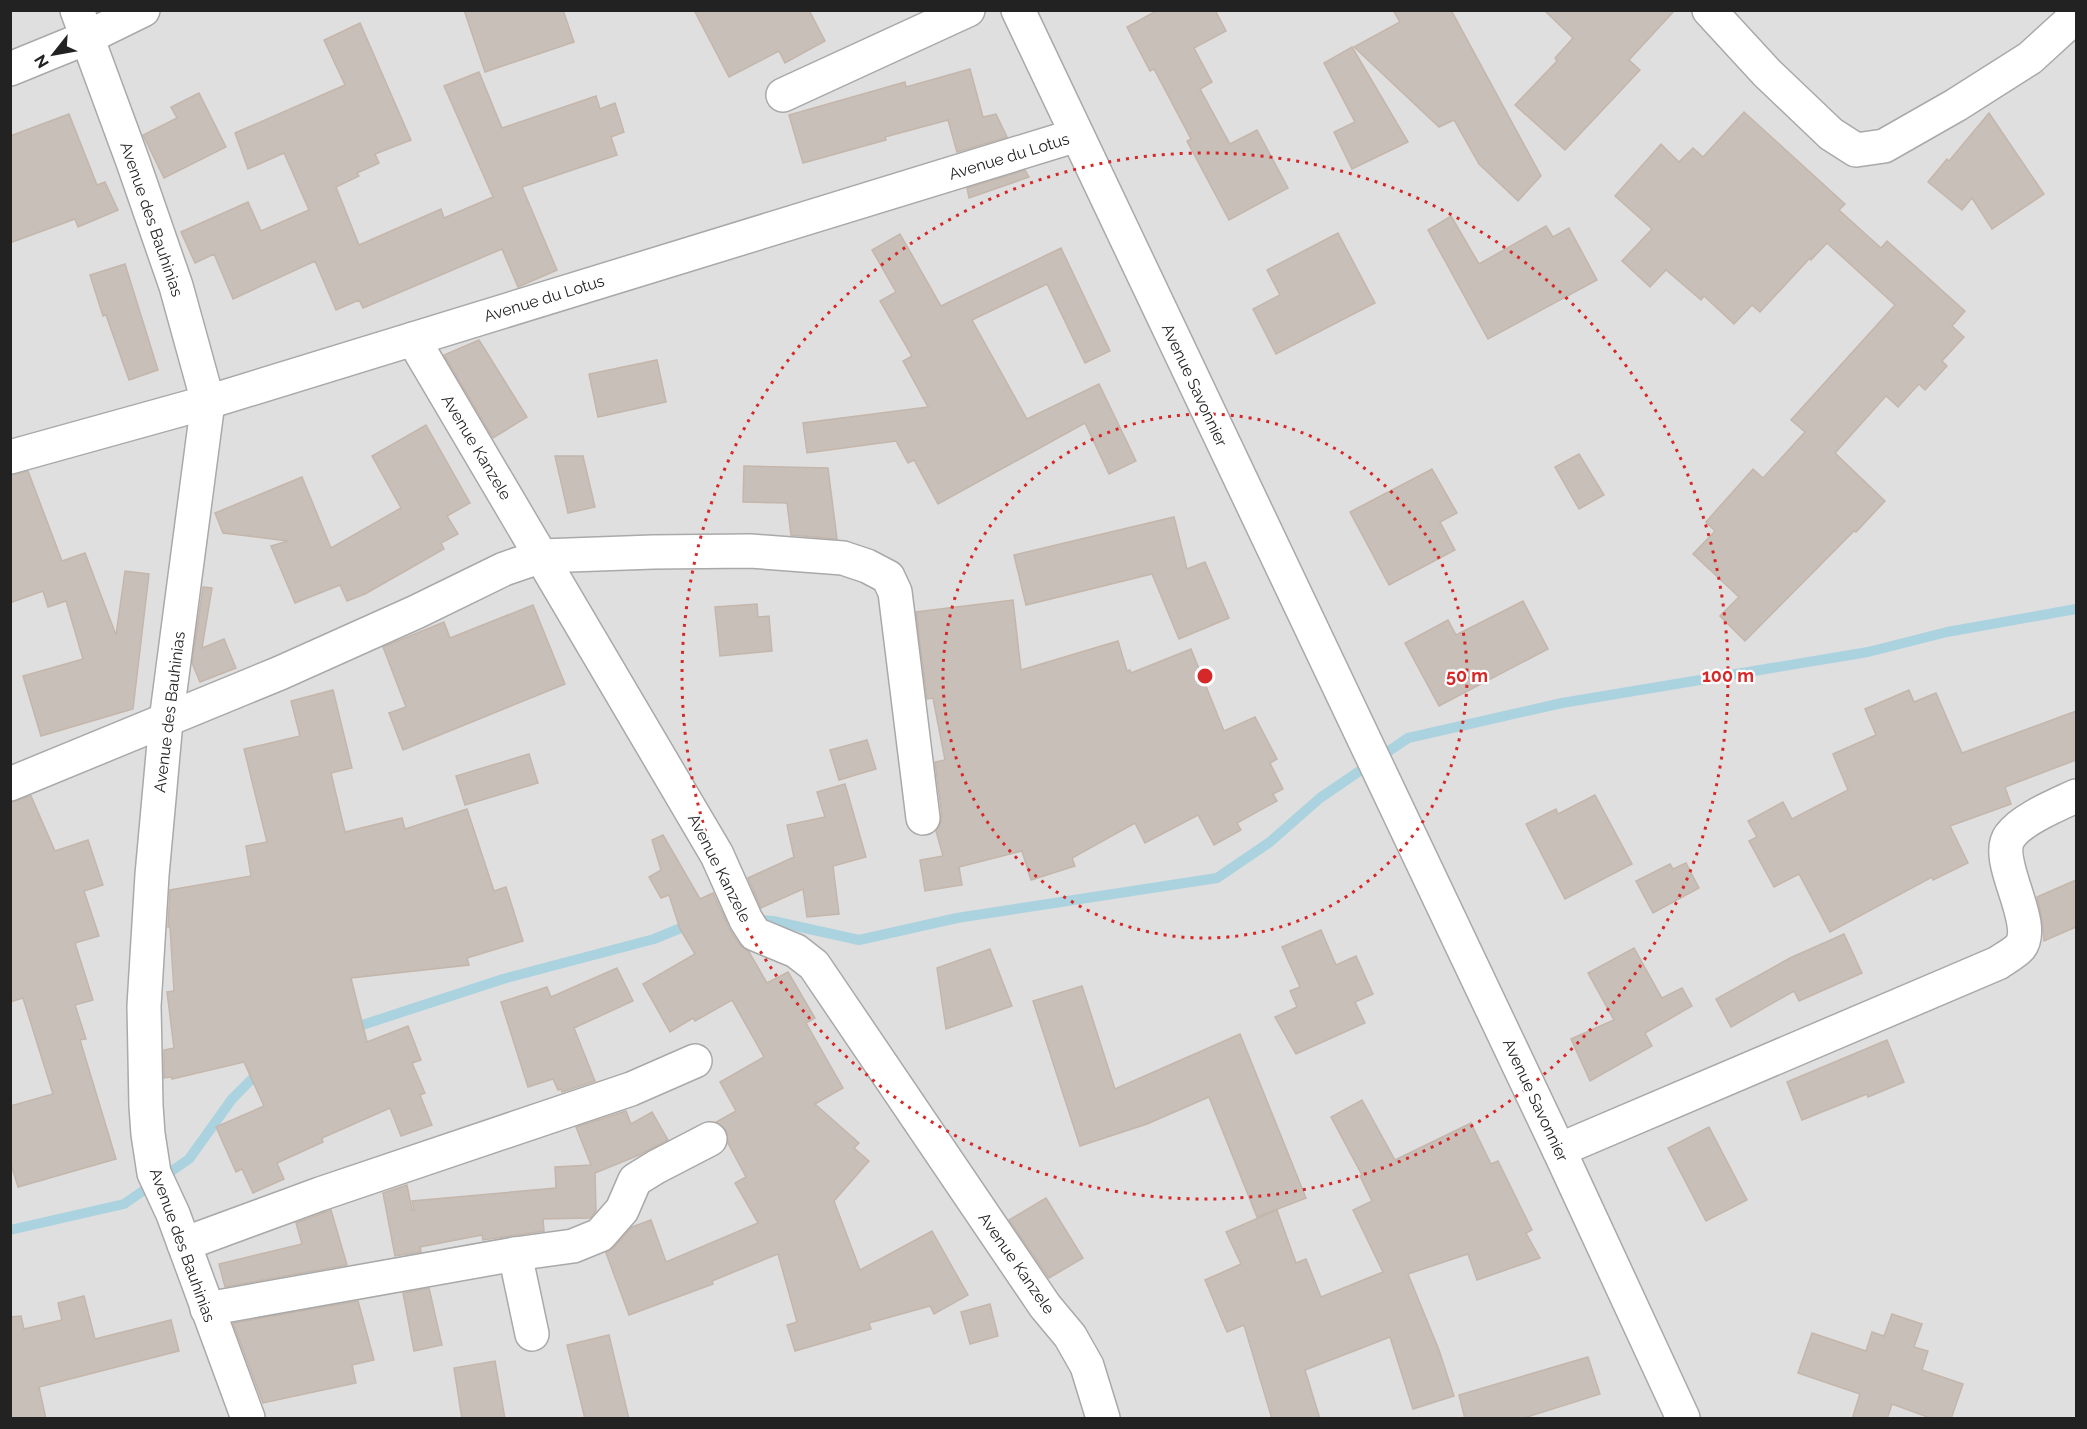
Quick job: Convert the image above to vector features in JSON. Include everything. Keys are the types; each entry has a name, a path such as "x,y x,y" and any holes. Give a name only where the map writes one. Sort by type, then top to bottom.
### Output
{"street":[{"path":"10,69 81,24 143,10"},
{"path":"783,95 968,10"},
{"name":"Avenue Savonnier","path":"1018,10 1559,1150 1683,1419"},
{"path":"1709,10 1767,72 1831,134 1856,150 1884,146 1956,105 2030,57 2076,16"},
{"name":"Avenue des Bauhinias","path":"81,24 133,162 176,286 208,402 166,721 152,875 144,1006 147,1125 154,1173 178,1229 248,1419"},
{"name":"Avenue du Lotus","path":"10,457 208,402 1077,135"},
{"name":"Avenue Kanzele","path":"414,339 717,855 751,927 796,951 814,965 1045,1306 1070,1336 1087,1366 1103,1419"},
{"path":"10,784 166,721 385,626 504,569 542,556 750,551 843,558 867,566 888,577 895,592 923,818"},
{"path":"1559,1150 1998,963 2009,956 2021,946 2025,937 2025,925 2006,856 2006,842 2011,834 2023,825 2052,807 2076,796"},
{"path":"178,1229 320,1194 631,1089 695,1061"},
{"path":"207,1309 515,1254 573,1246 600,1235 622,1210 636,1180 710,1139"},
{"path":"515,1254 532,1334"}],"shaded area":[{"path":"11,11 2076,11 2076,1418 11,1418"}],"building":[{"path":"464,10 563,10 574,42 485,72"},
{"path":"694,10 809,10 825,41 785,63 779,51 729,77"},
{"path":"1158,10 1215,10 1226,31 1194,48 1212,82 1200,89 1230,144 1257,130 1288,188 1229,220 1187,141 1191,139 1154,69 1150,71 1127,27"},
{"path":"1393,10 1451,10 1541,176 1518,201 1479,164 1454,120 1439,127 1354,47 1400,22"},
{"path":"1544,10 1675,10 1629,60 1640,70 1565,150 1515,105 1557,61 1555,58 1573,38"},
{"path":"360,23 411,140 375,154 379,163 357,173 359,176 336,187 359,245 441,209 444,218 493,197 444,86 479,72 502,128 596,96 600,109 615,103 624,132 611,137 617,155 522,187 557,270 518,287 502,249 363,308 359,300 336,310 315,261 233,299 214,254 195,263 181,232 248,202 261,231 309,210 284,153 248,169 235,133 345,85 324,40"},
{"path":"1352,47 1408,142 1352,169 1334,132 1355,122 1324,63"},
{"path":"970,69 983,117 996,114 1007,137 957,152 948,120 803,163 789,115 905,82 906,87"},
{"path":"199,93 226,147 164,178 143,135 177,118 171,107"},
{"path":"1744,112 1845,204 1839,210 1881,248 1887,241 1965,311 1952,326 1964,337 1942,361 1947,366 1925,390 1919,384 1898,407 1886,396 1835,453 1885,501 1745,641 1720,616 1739,597 1693,554 1715,531 1706,522 1753,469 1763,478 1805,432 1791,420 1895,305 1827,243 1760,312 1752,305 1734,324 1704,296 1701,300 1666,270 1650,287 1622,261 1652,229 1615,196 1661,144 1679,162 1693,148 1703,157"},
{"path":"1989,113 2044,194 1992,229 1972,198 1962,210 1928,182 1947,159 1949,161"},
{"path":"69,114 97,185 105,182 118,210 78,227 75,219 10,243 10,136"},
{"path":"1025,170 1029,177 969,198 967,188"},
{"path":"1451,216 1479,264 1546,226 1553,237 1569,228 1597,280 1488,339 1428,230"},
{"path":"1338,233 1375,303 1276,354 1253,309 1280,295 1267,270"},
{"path":"900,234 941,306 1061,248 1110,351 1085,363 1047,284 972,320 1027,419 1099,384 1136,461 1109,474 1085,423 938,504 914,460 908,463 896,441 807,453 803,423 928,407 903,361 912,356 880,301 896,292 872,250"},
{"path":"125,264 158,370 129,380 106,315 103,316 90,275"},
{"path":"479,340 527,417 493,438 444,355"},
{"path":"657,360 666,402 598,417 589,374"},
{"path":"426,425 470,503 447,516 458,534 441,543 444,549 365,594 347,601 340,585 295,603 271,546 288,541 223,533 215,513 302,477 331,548 401,508 372,456"},
{"path":"1579,454 1604,495 1579,509 1555,467"},
{"path":"555,456 583,456 595,507 568,513"},
{"path":"744,466 828,468 837,539 791,535 787,503 743,502"},
{"path":"1432,469 1457,513 1440,522 1455,550 1389,585 1350,512"},
{"path":"28,471 62,561 85,553 116,635 125,571 149,574 133,709 41,736 23,676 83,659 66,601 48,607 43,591 10,603 10,475"},
{"path":"1174,517 1187,569 1205,562 1229,618 1179,639 1152,574 1026,605 1014,555"},
{"path":"203,587 212,588 202,648 224,639 236,668 200,682 192,663"},
{"path":"1013,600 1021,670 1118,641 1127,671 1130,670 1131,673 1191,649 1224,731 1255,717 1277,759 1270,763 1283,789 1273,794 1277,801 1237,823 1241,830 1214,845 1198,815 1145,843 1135,823 1072,858 1075,866 1031,880 1022,851 959,867 962,885 925,891 920,860 943,856 936,831 942,816 935,762 945,760 933,698 927,699 916,612"},
{"path":"1523,601 1548,649 1439,706 1405,643 1448,620 1456,635"},
{"path":"757,604 758,617 769,616 772,651 720,656 715,607"},
{"path":"533,605 565,684 403,750 389,713 406,707 383,647 444,622 450,638"},
{"path":"333,690 352,768 331,773 345,832 402,818 405,829 467,809 494,891 506,887 523,941 467,958 469,965 351,978 367,1042 408,1026 421,1060 412,1063 425,1093 420,1095 432,1125 401,1136 390,1108 322,1138 323,1142 277,1163 284,1179 253,1193 242,1169 236,1172 216,1127 264,1106 244,1062 172,1079 172,1077 164,1078 164,1050 174,1048 167,992 174,991 170,927 168,927 170,890 251,876 246,846 267,842 244,749 300,736 291,701"},
{"path":"1909,690 1914,702 1936,693 1962,753 2076,711 2076,760 2005,787 2011,804 1950,826 1968,863 1933,880 1932,877 1830,932 1799,874 1774,887 1749,841 1757,837 1748,821 1783,802 1792,819 1848,790 1833,754 1876,735 1865,709"},
{"path":"867,740 876,769 839,780 830,750"},
{"path":"529,754 538,783 465,805 456,776"},
{"path":"845,784 866,857 833,866 839,914 807,917 803,889 761,908 748,878 794,857 787,825 825,817 817,792"},
{"path":"1595,795 1632,864 1565,899 1526,824 1556,809 1558,814"},
{"path":"31,796 55,851 88,840 103,885 84,891 99,936 75,943 93,1000 75,1005 86,1039 80,1040 116,1159 18,1187 10,1161 10,1106 53,1094 23,998 10,1002 10,802"},
{"path":"663,835 700,899 713,893 730,930 739,944 749,952 767,983 788,972 815,1018 806,1023 843,1088 815,1104 859,1143 854,1148 869,1161 834,1201 860,1270 932,1231 968,1295 934,1314 930,1306 869,1323 871,1329 795,1351 787,1325 797,1322 778,1254 712,1281 713,1284 629,1315 606,1253 632,1227 651,1220 666,1262 758,1223 735,1183 746,1177 728,1143 726,1130 716,1122 736,1111 720,1082 764,1057 732,1000 695,1021 693,1018 670,1032 643,984 695,954 680,929 669,895 661,898 649,877 661,870 652,840"},
{"path":"1686,863 1699,888 1653,913 1636,881 1670,864 1673,869"},
{"path":"2076,880 2076,927 2044,941 2037,897"},
{"path":"1321,930 1336,965 1356,956 1373,994 1355,1002 1365,1023 1296,1054 1275,1017 1297,1007 1290,991 1300,987 1282,947"},
{"path":"1844,934 1862,973 1799,1001 1794,991 1731,1027 1716,999 1790,958"},
{"path":"1634,948 1662,998 1682,988 1692,1006 1645,1033 1652,1046 1590,1081 1571,1039 1614,1020 1588,973"},
{"path":"990,949 1012,1006 946,1029 937,968"},
{"path":"617,968 633,1001 574,1028 595,1081 562,1092 561,1089 558,1090 553,1079 528,1087 501,1002 547,987 551,997"},
{"path":"1082,986 1115,1089 1240,1034 1306,1198 1257,1217 1209,1097 1147,1124 1080,1146 1033,1001"},
{"path":"1887,1040 1904,1082 1802,1120 1787,1082"},
{"path":"1362,1100 1395,1160 1471,1123 1491,1164 1498,1161 1532,1230 1526,1233 1540,1258 1477,1280 1468,1254 1408,1274 1439,1350 1454,1396 1413,1409 1390,1337 1305,1370 1320,1419 1272,1419 1244,1325 1227,1332 1205,1280 1241,1264 1226,1232 1277,1210 1296,1263 1306,1259 1321,1297 1383,1272 1353,1210 1372,1201 1360,1176 1362,1175 1331,1117"},
{"path":"626,1111 631,1124 652,1112 668,1140 595,1173 596,1211 590,1218 543,1219 544,1231 483,1240 482,1235 420,1247 421,1252 395,1256 383,1193 407,1185 412,1210 414,1210 412,1201 556,1188 555,1167 591,1165 576,1127"},
{"path":"1709,1127 1747,1200 1706,1221 1668,1148"},
{"path":"1046,1198 1083,1258 1049,1278 1009,1220"},
{"path":"331,1210 347,1265 225,1287 219,1264 302,1244 296,1223"},
{"path":"429,1288 442,1345 414,1351 403,1293"},
{"path":"84,1296 95,1339 171,1320 179,1351 39,1387 46,1419 10,1419 10,1317 21,1316 24,1329 62,1320 58,1303"},
{"path":"358,1301 374,1360 352,1365 356,1383 263,1403 233,1323"},
{"path":"990,1304 998,1336 970,1344 961,1312"},
{"path":"1892,1314 1922,1324 1914,1347 1928,1351 1922,1370 1963,1384 1951,1419 1933,1419 1892,1404 1887,1419 1852,1419 1860,1394 1798,1373 1812,1333 1866,1351 1872,1332 1884,1336"},
{"path":"609,1335 629,1419 585,1419 567,1345"},
{"path":"1588,1357 1600,1394 1521,1419 1465,1419 1459,1395"},
{"path":"495,1361 505,1419 462,1419 454,1368"}],"waterway":[{"path":"710,915 773,921 859,940 957,918 1217,878 1270,842 1320,798 1408,738 1562,703 1868,652 1947,632 2076,609"},
{"path":"350,1029 503,979 654,939 693,923"},
{"path":"10,1230 124,1204 189,1159 232,1099 262,1069"}]}
